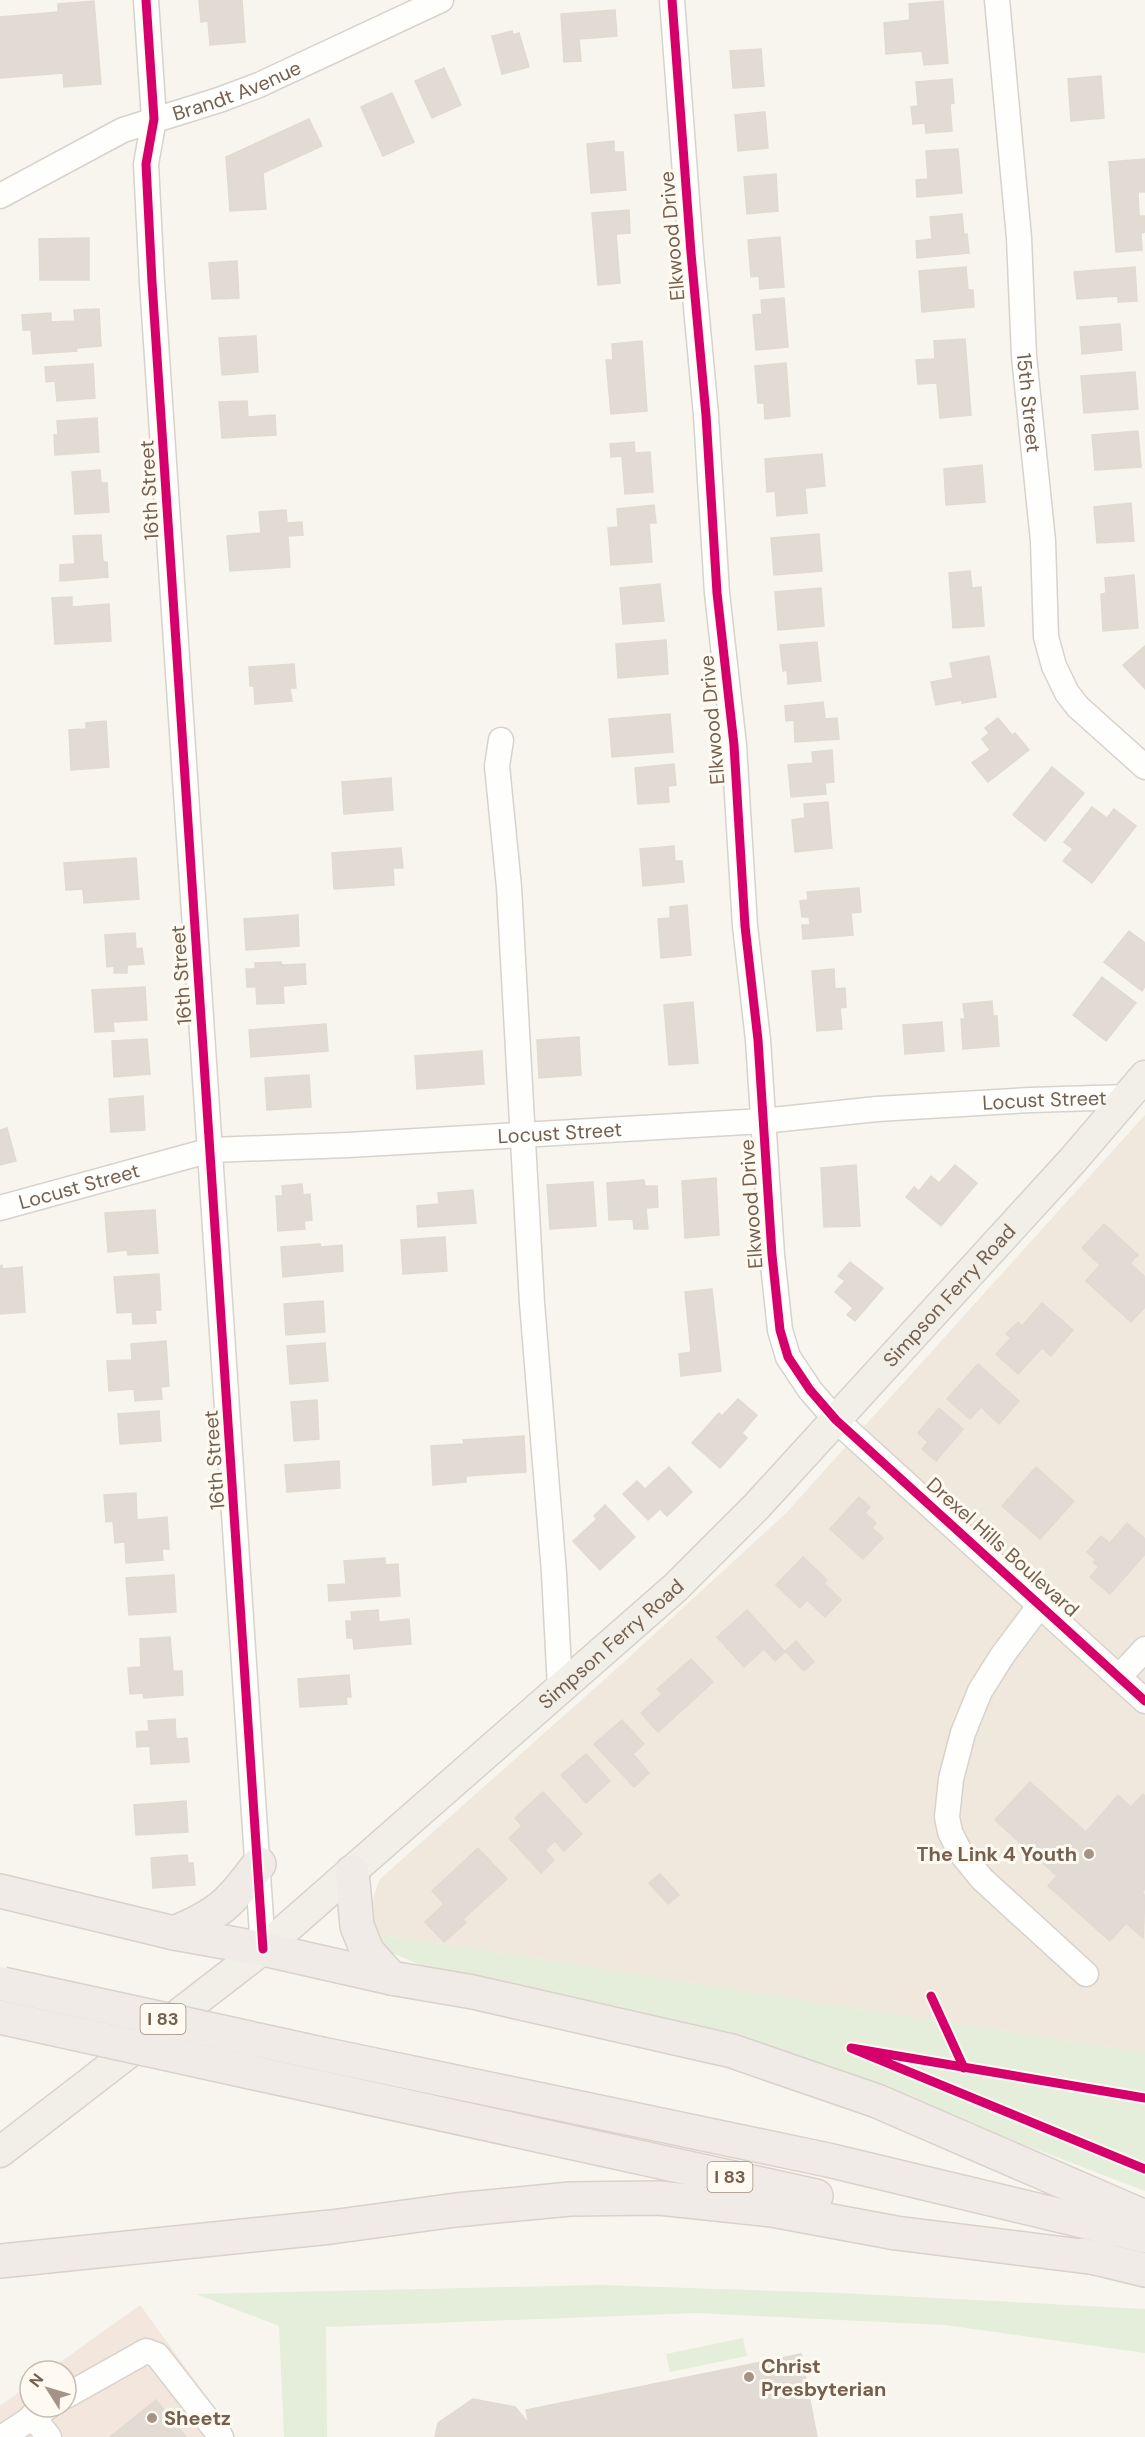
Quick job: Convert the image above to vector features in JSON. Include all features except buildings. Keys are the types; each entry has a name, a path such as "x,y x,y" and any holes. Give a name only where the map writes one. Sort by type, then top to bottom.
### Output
{"highway":[{"path":"174,1933 217,1912 233,1898 259,1864"},
{"path":"352,1872 357,1926 367,1951 391,1978"},
{"path":"0,1891 174,1933 263,1949 391,1978 473,1992 732,2050 877,2101 1145,2217"},
{"name":"I 83","path":"2,1984 828,2160 1145,2236"},
{"name":"I 83","path":"0,2017 1105,2259 1145,2270"},
{"path":"6,2258 331,2227 456,2210 547,2201 659,2198 772,2210 896,2233 1105,2259"}],"main road":[{"name":"Simpson Ferry Road","path":"6,2148 263,1949 676,1587 720,1544 836,1420 1137,1086"}],"street":[{"name":"16th Street","path":"146,0 154,119 146,164 151,259 263,1949"},
{"name":"Brandt Avenue","path":"0,196 117,133 259,85 441,0"},
{"name":"Elkwood Drive","path":"672,0 706,415 717,592 734,745 745,926 758,1040 772,1255 780,1330 788,1357 810,1390 836,1420"},
{"name":"15th Street","path":"997,0 1019,238 1024,356 1041,522 1046,637 1054,666 1067,693 1078,707 1145,767"},
{"path":"501,740 497,766 509,887 521,1134 554,1573 560,1689"},
{"name":"Locust Street","path":"0,1208 211,1150 348,1145 763,1120 1030,1100 1137,1086"},
{"name":"Drexel Hills Boulevard","path":"836,1420 1145,1701"},
{"path":"1040,1605 1002,1656 980,1691 963,1733 951,1779 947,1817 950,1832 960,1852 982,1879 1086,1974"},
{"path":"1119,1677 1145,1649"},
{"path":"78,2389 146,2351 157,2355 221,2437"},
{"path":"3,2437 30,2419"},
{"path":"43,2419 49,2437"}],"shaded area":[{"path":"1145,1115 1145,2053 371,1933 368,1911 380,1879 624,1662 786,1513"},
{"path":"140,2305 236,2437 0,2437 0,2406 18,2393 18,2419 78,2419 78,2359 65,2359"}],"green space":[{"path":"371,1933 1145,2053 1145,2191 745,2038 435,1971 392,1953"},
{"path":"600,2285 839,2293 1145,2309 1145,2353 945,2325 697,2313 326,2327 327,2437 284,2437 279,2326 196,2294"},
{"path":"743,2338 747,2356 670,2372 666,2354"}],"cycle path":[{"path":"146,0 154,119 146,164 152,282 263,1949"},
{"path":"672,0 706,415 717,593 734,745 745,926 758,1040 772,1255 780,1330 788,1357 810,1390 836,1420 1145,1701"},
{"path":"931,1996 964,2068"},
{"path":"1145,2098 851,2048 1145,2169"}],"place":[{"name":"The Link 4 Youth","path":"1089,1854"},
{"name":"Christ Presbyterian","path":"749,2377"},
{"name":"Sheetz","path":"152,2418"}]}
